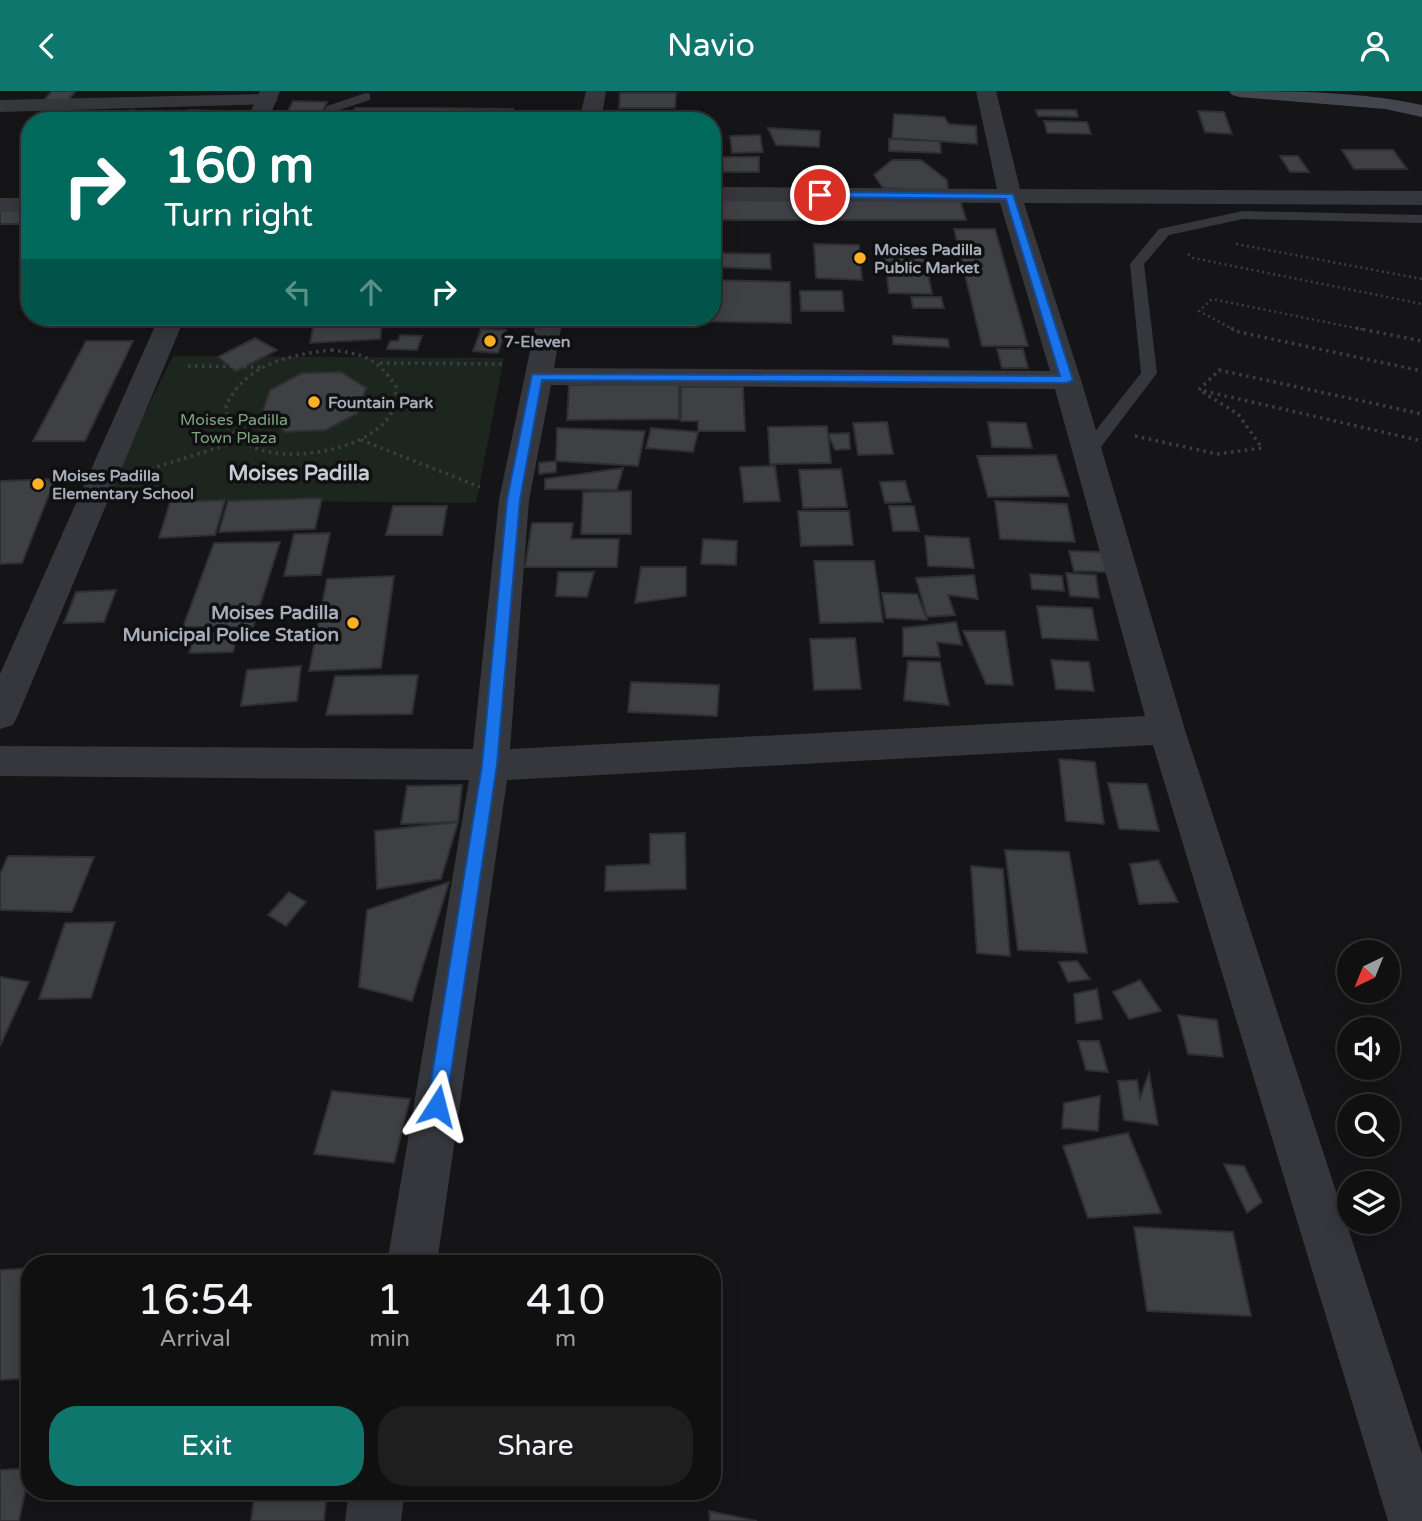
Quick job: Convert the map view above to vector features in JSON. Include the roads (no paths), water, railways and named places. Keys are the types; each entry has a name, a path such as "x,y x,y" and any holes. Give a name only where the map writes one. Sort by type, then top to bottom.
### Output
{"main road":[{"path":"1239,91 1385,103 1422,111"}],"street":[{"path":"592,112 596,91"},
{"path":"986,91 1010,196 1067,380 1096,441 1167,730 1416,1521"},
{"path":"0,106 268,95 261,112"},
{"path":"721,194 1422,198"},
{"path":"0,205 21,205"},
{"path":"0,715 168,326"},
{"path":"413,1255 490,765 514,500 548,326"},
{"path":"538,371 1067,380"},
{"path":"0,761 490,765 1167,730"},
{"path":"373,1521 376,1500"}],"lane":[{"path":"330,112 331,109 366,97"},
{"path":"1096,441 1149,373 1137,264 1164,232 1243,215 1422,219"}],"place":[{"name":"Moises Padilla Public Market","path":"860,258"},
{"name":"7-Eleven","path":"490,341"},
{"name":"Fountain Park","path":"314,402"},
{"name":"Moises Padilla Elementary School","path":"38,484"},
{"name":"Moises Padilla Municipal Police Station","path":"353,623"}],"district":[{"name":"Moises Padilla","path":"299,473"}],"park label":[{"name":"Moises Padilla Town Plaza","path":"234,428"}]}
